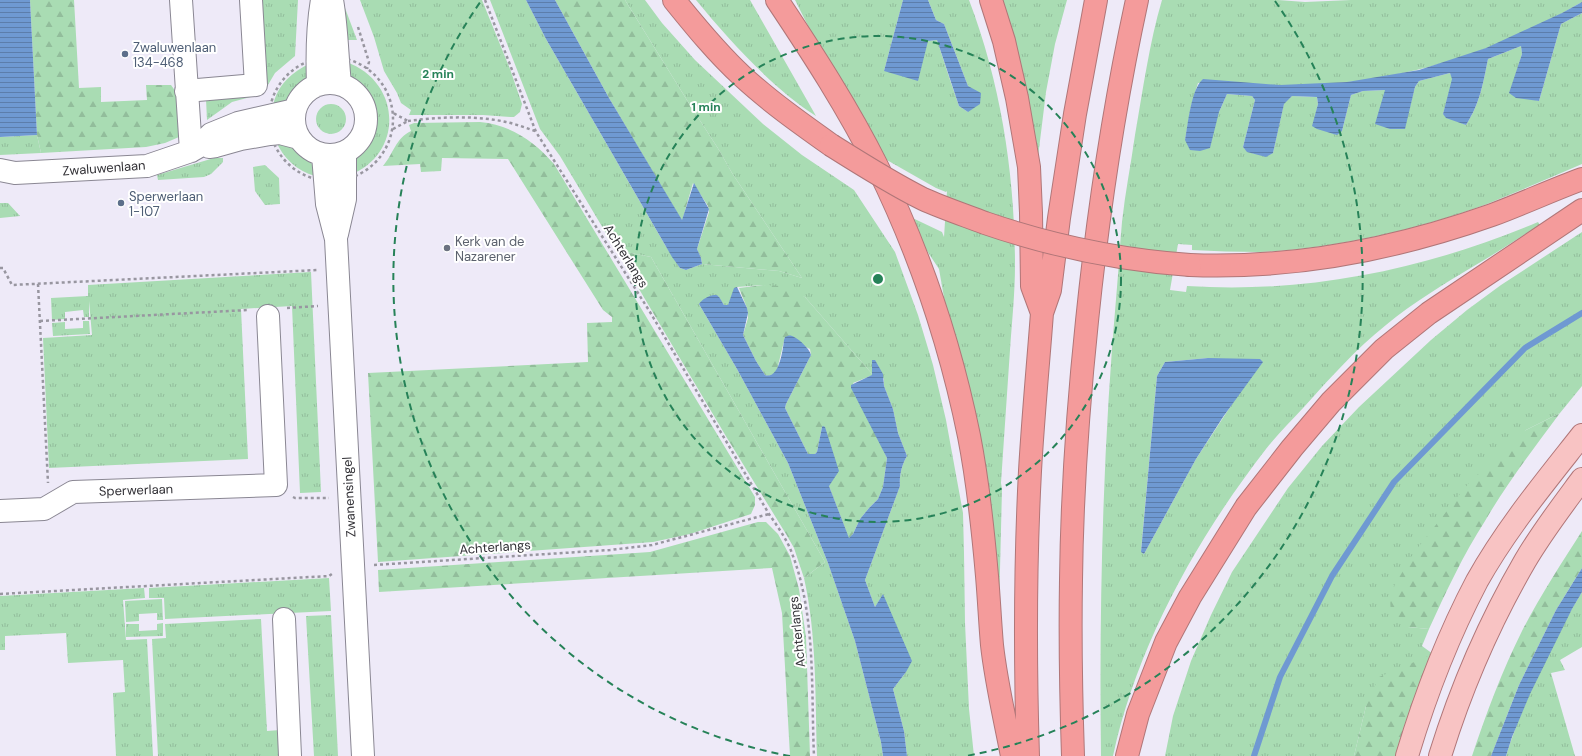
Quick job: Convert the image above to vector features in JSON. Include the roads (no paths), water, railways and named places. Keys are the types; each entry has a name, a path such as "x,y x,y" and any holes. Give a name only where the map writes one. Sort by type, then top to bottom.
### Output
{"highway":[{"path":"674,0 714,48 741,75 769,100 831,145 923,198 955,212 1024,236 1094,254 1190,265 1254,264 1310,259 1354,252 1419,238 1455,228 1526,203 1582,179"},
{"path":"777,0 810,49 852,119 877,166 912,245 950,358 969,437 979,501 992,646 1012,756"},
{"path":"991,0 1004,41 1017,98 1029,167 1032,286 1042,313"},
{"path":"1028,756 1026,691 1026,593 1030,472 1042,313 1050,290 1059,218 1075,114 1096,0"},
{"path":"1073,756 1071,580 1076,445 1082,373 1097,226 1126,54 1137,0"},
{"path":"1127,756 1138,714 1166,642 1190,597 1246,507 1292,448 1331,402 1384,349 1429,313 1582,210"}],"main road":[{"path":"1408,756 1432,683 1478,580 1520,516 1582,435"},
{"path":"1440,756 1463,689 1495,616 1525,561 1582,479"}],"street":[{"path":"181,0 186,91 194,149"},
{"path":"186,91 256,85 252,0"},
{"path":"322,0 320,14 327,58 340,84"},
{"path":"318,85 327,58 335,16 332,0"},
{"path":"329,83 340,84 346,86 356,94 363,104 366,117 365,129 355,145 345,152 334,155 323,155 309,149 299,138 295,129 295,110 304,94 318,85 329,83"},
{"name":"Zwaluwenlaan","path":"194,149 212,134 238,123 295,110"},
{"name":"Zwaluwenlaan","path":"5,175 147,166 194,149 216,146 241,139 280,133 299,138"},
{"name":"Zwanensingel","path":"336,239 344,199 345,152"},
{"name":"Zwanensingel","path":"323,155 327,204 336,239 345,567 363,756"},
{"name":"Sperwerlaan","path":"0,511 44,509 73,492 276,485 268,311"},
{"path":"284,619 290,756"}],"water":[{"path":"0,0 30,0 37,135 0,137"},
{"path":"526,0 555,0 609,98 682,220 694,183 709,209 697,249 702,264 686,270 680,268 672,257 546,39"},
{"path":"903,0 928,0 936,20 944,24 968,86 981,93 980,104 968,112 959,106 937,40 928,41 918,81 884,71"},
{"path":"1582,2 1582,13 1561,24 1539,101 1516,98 1509,93 1522,54 1521,46 1488,59 1478,101 1466,125 1446,118 1443,114 1452,79 1450,73 1419,81 1415,87 1405,129 1390,129 1375,124 1385,90 1363,91 1351,95 1342,131 1337,135 1312,126 1318,104 1317,97 1292,96 1284,104 1273,153 1266,157 1247,152 1243,147 1255,100 1252,96 1227,94 1219,112 1210,148 1200,151 1190,150 1185,140 1193,98 1199,84 1203,79 1280,85 1347,82 1419,70 1486,48 1562,13"},
{"path":"737,287 748,313 743,335 765,375 774,373 777,369 785,337 790,336 797,339 803,344 811,355 785,408 808,454 815,454 817,452 822,427 825,427 839,471 829,486 849,538 853,534 860,519 878,499 883,487 887,458 851,388 851,385 872,375 872,360 875,360 883,374 884,386 893,409 898,433 907,456 901,470 900,486 865,580 875,607 883,594 912,661 906,672 893,689 904,731 907,756 883,756 881,742 855,641 828,563 788,463 737,369 699,304 711,295 717,295 724,305 728,305 734,288"},
{"path":"1208,358 1260,359 1263,362 1223,417 1196,459 1144,554 1141,552 1157,376 1165,362"},
{"path":"1582,568 1582,592 1530,694 1512,737 1506,756 1491,756 1519,685 1556,610"}],"waterway":[{"path":"1254,756 1280,677 1332,576 1394,482 1525,348 1582,313"}],"place":[{"name":"Zwaluwenlaan 134-468","path":"125,54"},
{"name":"Sperwerlaan 1-107","path":"121,203"},
{"name":"Kerk van de Nazarener","path":"447,248"}]}
